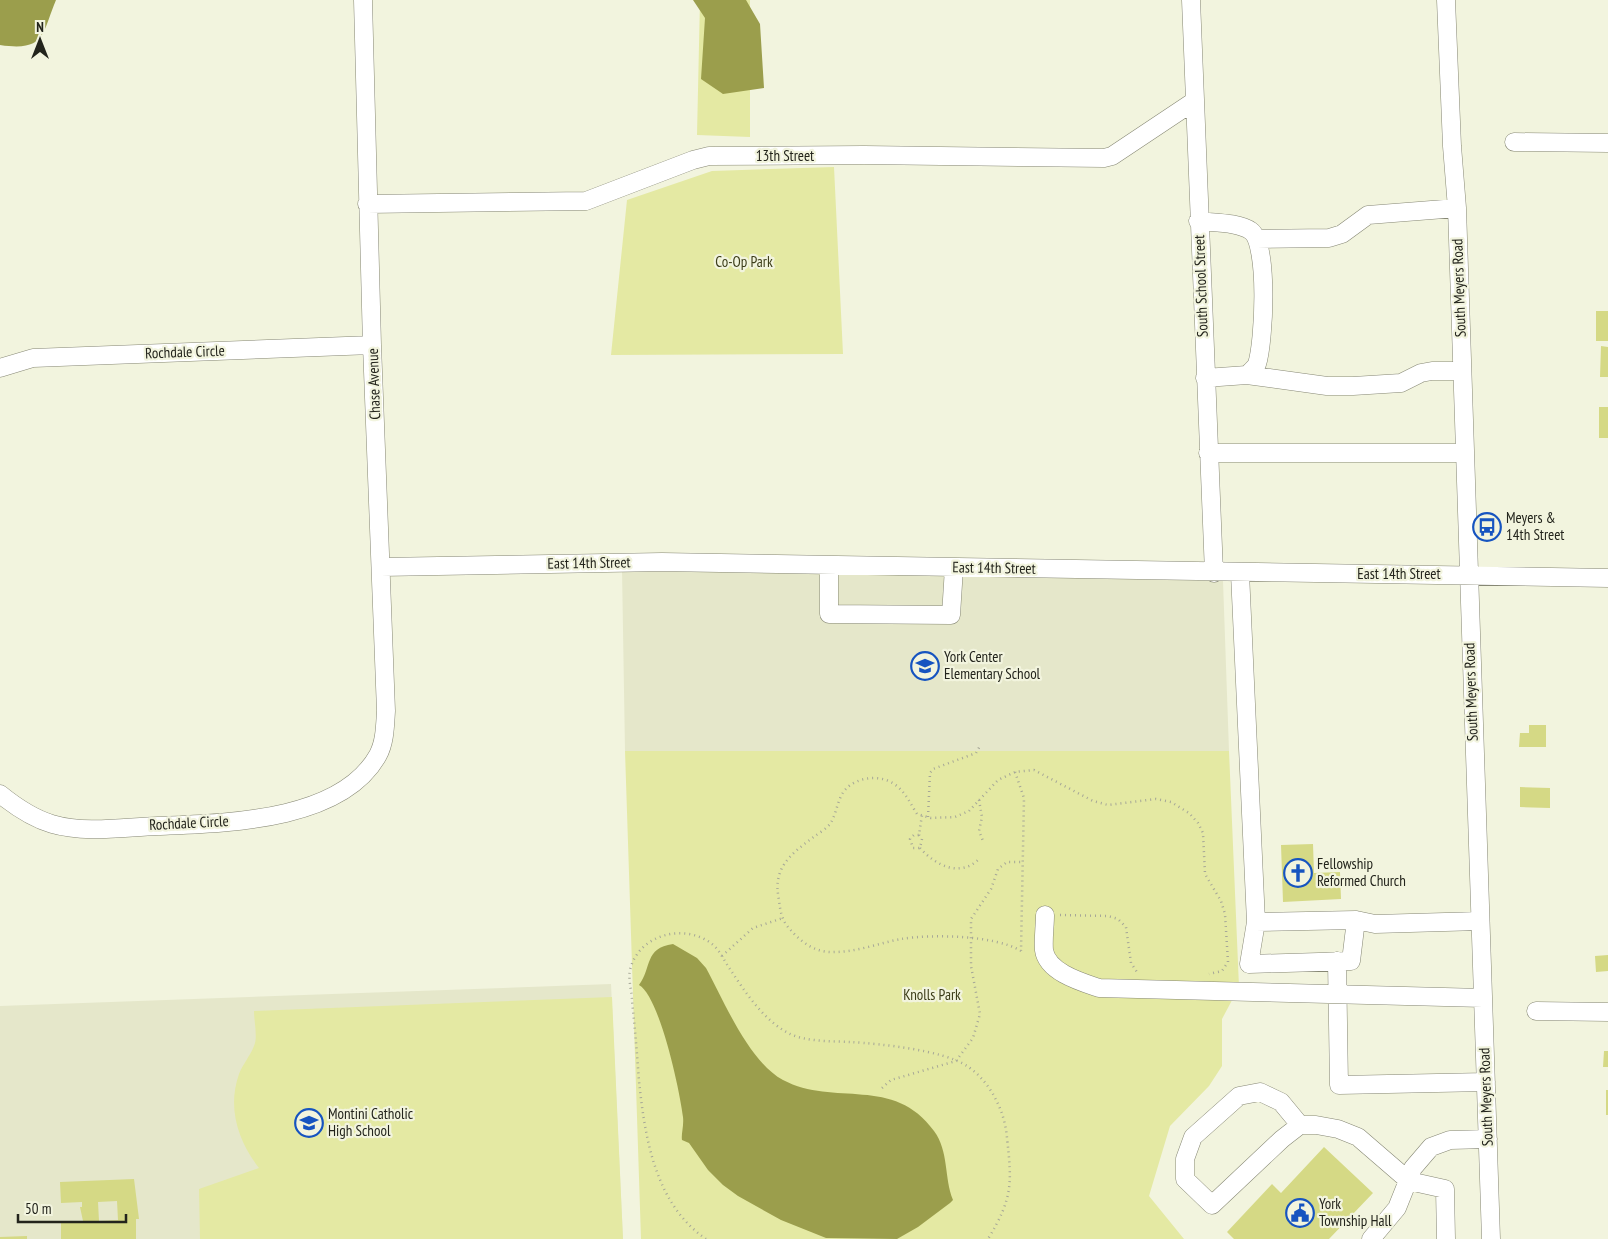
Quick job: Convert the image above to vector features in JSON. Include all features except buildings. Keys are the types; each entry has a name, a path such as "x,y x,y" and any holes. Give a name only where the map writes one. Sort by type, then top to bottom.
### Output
{"street":[{"name":"Chase Avenue","path":"363,0 367,204 386,711 383,742 372,765"},
{"name":"South School Street","path":"1191,0 1198,221 1214,573"},
{"name":"South Meyers Road","path":"1446,0 1452,146 1457,208 1467,574 1491,1239"},
{"name":"13th Street","path":"367,204 586,201 693,160 709,156 864,155 1006,159 1104,158 1112,156 1194,102"},
{"path":"1514,142 1608,143"},
{"path":"1257,239 1329,238 1342,234 1368,215 1457,208"},
{"path":"1198,221 1242,227 1252,232 1257,239 1264,299 1263,335 1256,366 1247,375"},
{"name":"Rochdale Circle","path":"0,368 33,358 372,346"},
{"path":"1205,378 1247,375 1327,386 1354,386 1401,383 1421,373 1432,371 1461,371"},
{"path":"1208,453 1464,453"},
{"name":"East 14th Street","path":"381,567 662,562 1214,573 1467,574 1608,578"},
{"path":"829,565 829,614 951,615 954,568"},
{"path":"1240,573 1256,922 1249,964 1351,961 1356,920"},
{"name":"Rochdale Circle","path":"0,794 34,818 70,828 218,823 267,816 315,803 349,786 372,765"},
{"path":"1045,915 1044,950 1047,960 1056,969 1099,988 1483,998"},
{"path":"1256,922 1356,920 1375,924 1480,921"},
{"path":"1337,962 1339,1085 1486,1082"},
{"path":"1536,1011 1608,1012"},
{"path":"1300,1125 1282,1102 1260,1092 1239,1096 1193,1137 1185,1159 1186,1179 1212,1205 1282,1139 1300,1125 1331,1127 1358,1137 1408,1181 1445,1188 1446,1239"},
{"path":"1371,1239 1397,1208 1413,1168 1432,1147 1450,1140 1488,1139"}],"path":[{"path":"928,817 930,773 934,769 976,753 980,746"},
{"path":"1015,772 1024,798 1020,951 1012,946 990,939 970,938 903,939 834,952 816,950 788,928 783,918 777,878 785,861 791,854 830,825 842,795 854,783 869,778 893,782 902,791 917,814 943,819 955,817 969,811 998,780 1015,772 1034,770 1093,801 1108,805 1156,799 1171,802 1189,813 1203,833 1205,874 1221,901 1228,940 1228,962 1222,970 1200,974"},
{"path":"979,800 982,817 979,831 983,841"},
{"path":"920,848 922,839 919,835 922,815"},
{"path":"919,835 914,835 910,839 910,844 913,848 920,848"},
{"path":"920,848 927,857 944,867 967,867 979,858"},
{"path":"882,1088 891,1080 956,1061 974,1038 979,1023 978,995 971,966 971,919 991,889 998,869 1007,862 1022,862"},
{"path":"1045,915 1108,916 1118,919 1126,927 1131,963 1135,972 1142,974"},
{"path":"721,957 753,928 783,918"},
{"path":"706,1239 690,1228 674,1206 658,1178 648,1139 640,1084 630,971 640,950 644,946 664,935 674,933 687,933 712,944 761,1011 790,1034 812,1040 872,1043 950,1057 968,1066 990,1088 1000,1108 1007,1132 1012,1177 1001,1218 988,1239"}],"shaded area":[{"path":"0,0 56,0 40,38 26,46 15,46 0,45"},
{"path":"693,0 746,0 760,24 764,88 723,94 701,79 705,18"},
{"name":"York Center Elementary School","path":"622,569 1223,581 1229,751 625,751"},
{"path":"673,944 697,958 706,968 738,1030 748,1045 759,1060 783,1080 802,1088 882,1097 901,1103 918,1114 939,1139 953,1200 918,1227 897,1239 826,1238 781,1220 738,1196 723,1185 708,1170 689,1143 682,1140 683,1117 668,1046 654,1007 647,993 639,985 653,954 664,946"},
{"name":"Montini Catholic High School","path":"611,984 623,1239 0,1239 0,1006"}],"green space":[{"path":"700,0 750,0 750,137 697,135"},
{"name":"Co-Op Park","path":"834,167 843,354 611,355 627,200 712,171"},
{"name":"Knolls Park","path":"625,751 1229,751 1239,987 1222,1019 1222,1066 1209,1086 1170,1126 1149,1196 1184,1239 641,1239"},
{"path":"612,997 623,1239 200,1239 199,1189 259,1168 245,1147 240,1135 234,1099 239,1074 255,1043 254,1011"}],"place":[{"name":"Meyers & 14th Street","path":"1487,527"},
{"name":"York Center Elementary School","path":"925,666"},
{"name":"Fellowship Reformed Church","path":"1298,873"},
{"name":"Montini Catholic High School","path":"309,1123"},
{"name":"York Township Hall","path":"1300,1213"}]}
